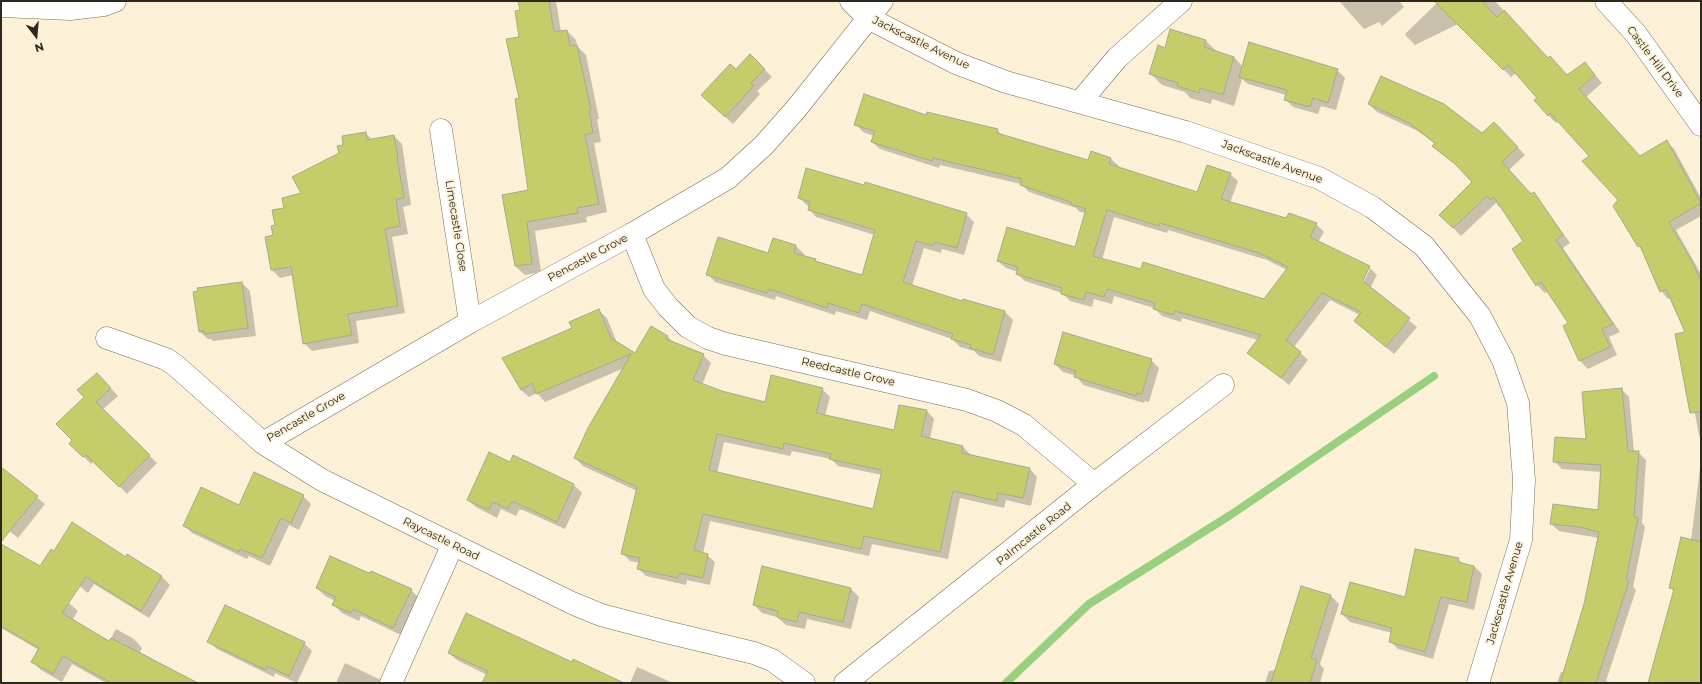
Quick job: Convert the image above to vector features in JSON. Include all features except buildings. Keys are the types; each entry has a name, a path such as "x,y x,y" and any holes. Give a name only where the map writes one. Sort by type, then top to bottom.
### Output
{"street":[{"path":"1,6 70,9 104,5 115,1"},
{"name":"Jackscastle Avenue","path":"851,1 868,18 956,63 1006,82 1186,132 1326,182 1372,207 1424,246 1480,316 1503,360 1518,404 1524,480 1521,540 1478,683"},
{"name":"Pencastle Grove","path":"262,443 470,322 632,234 728,178 764,145 796,109 882,1"},
{"path":"1080,102 1117,58 1182,1"},
{"name":"Castle Hill Drive","path":"1606,1 1636,34 1701,125"},
{"name":"Limecastle Close","path":"441,130 470,322"},
{"name":"Reedcastle Grove","path":"632,234 654,290 668,308 688,327 708,338 726,344 967,400 997,411 1024,425 1094,484"},
{"name":"Raycastle Road","path":"107,338 166,359 176,365 262,443 322,480 572,603 601,615 754,653 772,660 804,683"},
{"name":"Palmcastle Road","path":"845,683 1094,484 1223,385"},
{"path":"391,683 453,544"}],"waterway":[{"path":"1006,683 1089,604 1232,514 1434,376"}]}
